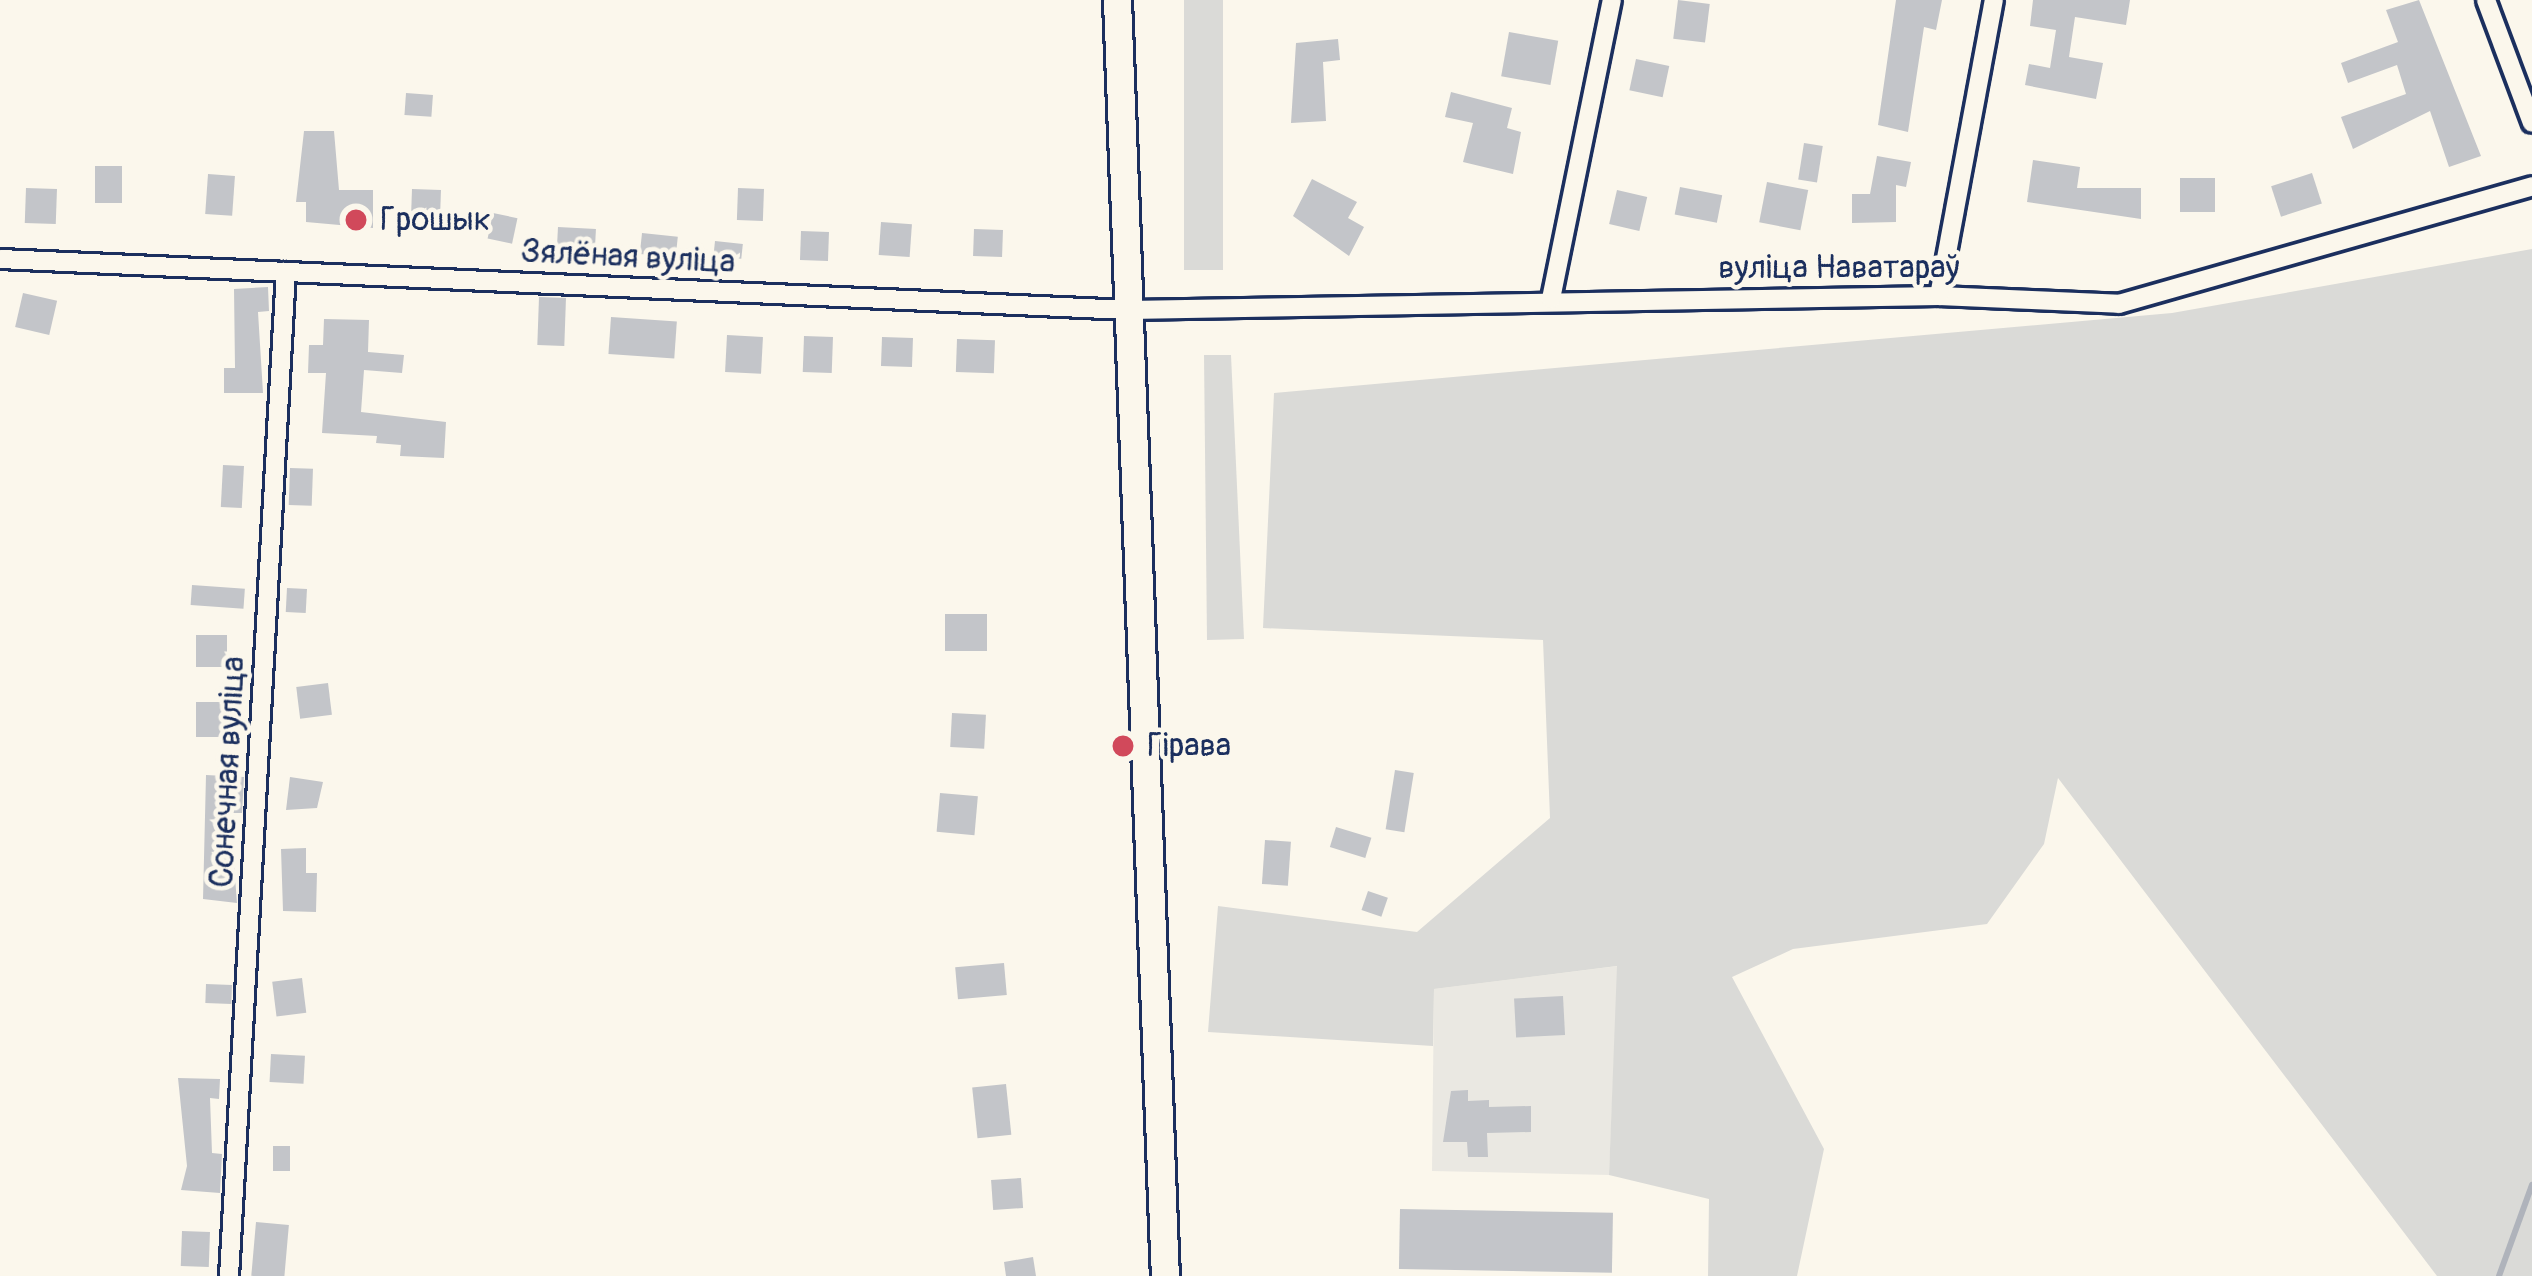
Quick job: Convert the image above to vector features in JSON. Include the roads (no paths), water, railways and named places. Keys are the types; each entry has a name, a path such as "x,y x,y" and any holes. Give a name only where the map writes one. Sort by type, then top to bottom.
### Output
{"main road":[{"path":"1118,0 1165,1276"}],"street":[{"path":"1551,299 1612,0"},
{"path":"1939,296 1994,0"},
{"path":"2486,0 2532,123"},
{"name":"вуліца Наватараў","path":"1129,310 1298,312 1551,299 1939,296 2119,304 2173,294 2532,186"},
{"name":"Зялёная вуліца","path":"0,259 1129,310"},
{"name":"Сонечная вуліца","path":"229,1276 286,272"}],"waterway":[{"path":"2499,1276 2532,1185"}],"place":[{"name":"Грошык","path":"356,220"},
{"name":"Гірава","path":"1123,746"}]}
